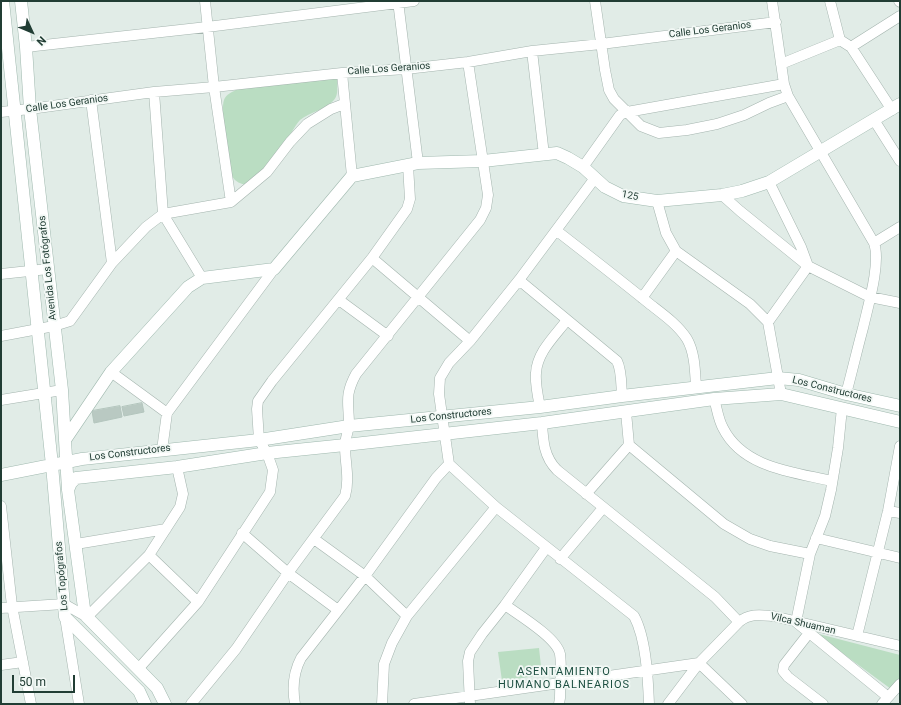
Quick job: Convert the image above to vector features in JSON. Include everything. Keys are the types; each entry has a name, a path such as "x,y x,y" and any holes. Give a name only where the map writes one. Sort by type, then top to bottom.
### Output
{"main road":[{"name":"Los Topógrafos","path":"4,1 52,465 65,617 139,691 145,704"},
{"name":"Avenida Los Fotógrafos","path":"21,1 30,109 62,390 68,490"},
{"name":"125","path":"352,176 413,164 483,161 558,153 583,167 608,189 623,196 657,201 722,195 742,191 769,182 896,107"},
{"path":"65,440 111,372 188,287 202,278 274,269 352,176"},
{"name":"Los Constructores","path":"1,475 66,462 259,440 349,426 540,407 778,378 799,380 846,394 900,406"},
{"name":"Los Constructores","path":"68,490 71,483 76,478 81,477 177,467 267,453 542,423 714,399 781,394 900,422"},
{"name":"Los Topógrafos","path":"68,490 84,608 87,617"},
{"path":"87,617 139,668 157,688 165,704"}],"street":[{"path":"204,1 214,87 231,202"},
{"path":"26,47 207,27 414,1"},
{"path":"595,1 609,90 614,99 641,126 659,133 687,130 717,124 744,115 788,96"},
{"path":"772,1 784,84 788,96 877,250 877,259 870,297 846,394"},
{"path":"830,1 840,40 851,47 896,107"},
{"path":"139,668 198,602 270,492 272,470 267,453 259,440 257,415 258,400 372,258 407,209 410,199 413,164 406,69 398,2"},
{"path":"851,47 900,16"},
{"name":"Calle Los Geranios","path":"1,112 154,92 468,62 532,51 776,22"},
{"path":"782,64 840,40"},
{"path":"532,51 544,155"},
{"path":"191,704 236,649 288,573 314,540 345,496 348,488 345,445 349,426 347,402 349,389 356,374 480,220 486,208 488,195 468,62"},
{"path":"342,73 352,176"},
{"path":"583,167 620,115 627,112 784,84"},
{"path":"154,92 163,214 202,278"},
{"path":"91,100 112,263"},
{"path":"1,336 54,326 70,321 112,263 146,227 163,214 231,202 266,172 290,142 307,124 331,109 344,104"},
{"path":"874,120 900,162"},
{"path":"595,178 519,280 470,341 449,363 440,378 439,394 441,417 445,433 449,464 496,507 634,616 638,625 648,671 649,704"},
{"path":"769,182 801,246 808,266"},
{"path":"722,195 808,266 870,297 900,303"},
{"path":"657,201 666,233 676,251 750,304 768,322 781,394"},
{"path":"874,243 900,227"},
{"path":"557,231 677,326 688,340 693,356 696,387"},
{"path":"642,298 676,251"},
{"path":"372,258 470,341"},
{"path":"768,322 808,266"},
{"path":"1,274 48,269"},
{"path":"162,450 168,413 274,269"},
{"path":"519,280 617,360 620,372 622,396"},
{"path":"339,300 388,336"},
{"path":"540,407 536,374 537,363 546,347 567,320"},
{"path":"111,372 168,413"},
{"path":"1,400 62,390"},
{"path":"714,399 722,428 731,441 748,456 771,468 832,481"},
{"path":"842,408 838,448 825,516 810,554 796,622 885,701 900,684"},
{"path":"626,412 629,445 724,524 750,539 770,546 810,554"},
{"path":"542,423 544,447 550,463 603,508 715,597 739,622"},
{"path":"586,494 629,445"},
{"path":"857,636 888,511 900,446"},
{"path":"295,704 293,685 294,673 301,658 365,576 436,478 449,464"},
{"path":"1,608 12,606 64,604 87,617 149,555 180,506 184,494 177,467"},
{"path":"1,506 12,606 31,704"},
{"path":"382,704 384,664 392,643 407,616 496,507"},
{"path":"560,559 603,508"},
{"path":"888,511 900,514"},
{"path":"76,544 166,529"},
{"path":"242,533 288,573 338,610"},
{"path":"816,538 900,558"},
{"path":"314,540 365,576 407,616"},
{"path":"470,700 468,660 470,652 546,548"},
{"path":"149,555 198,602"},
{"path":"505,605 555,643 560,653 559,704"},
{"name":"Vilca Shuaman","path":"668,704 699,664 739,622 743,618 756,614 773,616 900,646"},
{"path":"65,617 78,704"},
{"path":"809,633 784,665 783,671 823,704"},
{"path":"1,666 22,662"},
{"path":"414,704 470,700 560,684 699,664 742,704"}],"green space":[{"path":"335,77 337,79 336,98 323,108 300,120 271,160 251,181 244,184 239,183 234,179 231,175 224,125 223,105 226,96 238,89"},
{"path":"815,633 900,655 900,679 891,689"},
{"path":"539,648 542,675 502,681 498,652"}],"building":[{"path":"142,403 144,412 124,416 122,407"},
{"path":"120,406 122,417 94,423 92,411"}],"district":[{"name":"ASENTAMIENTO HUMANO BALNEARIOS","path":"564,678"}]}
